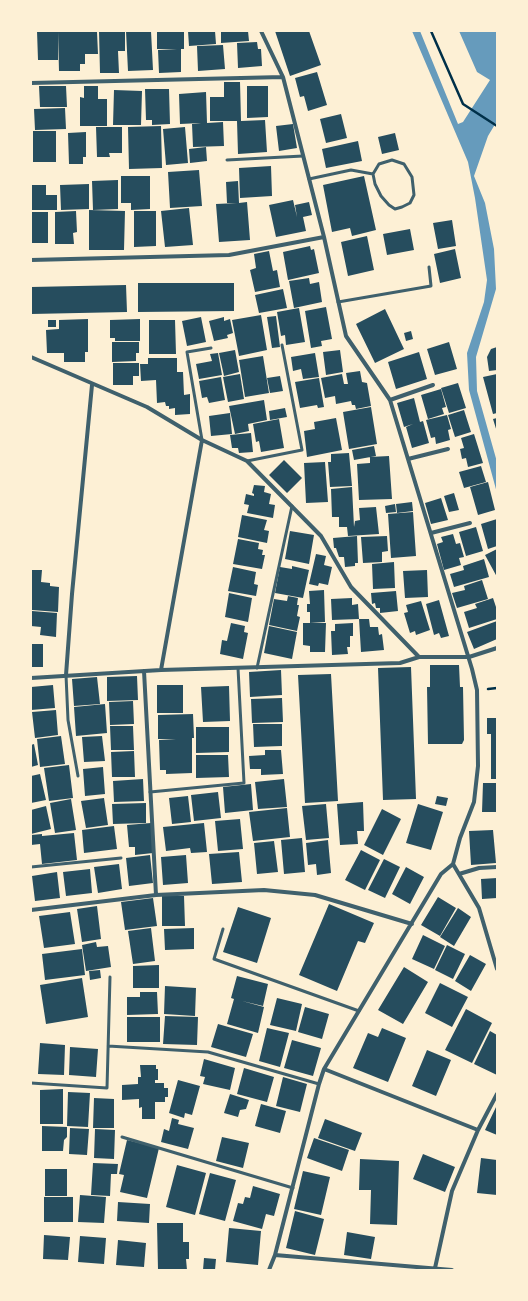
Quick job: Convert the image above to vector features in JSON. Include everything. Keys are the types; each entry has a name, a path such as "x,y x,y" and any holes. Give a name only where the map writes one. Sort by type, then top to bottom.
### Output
{"street":[{"path":"261,31 283,77 324,237 346,336 390,400 469,657 477,690 478,766 474,802 460,838 453,864 441,874 360,1012 324,1069 275,1255 269,1270"},
{"path":"31,82 283,77"},
{"path":"31,260 229,255 324,237"},
{"path":"31,357 92,385 147,407 202,440 247,461 321,536 351,587 419,657"},
{"path":"66,675 72,594 92,385"},
{"path":"390,400 433,385"},
{"path":"161,670 202,440"},
{"path":"408,459 448,449"},
{"path":"431,533 470,523"},
{"path":"31,678 161,670 400,663 419,657 469,657 497,648"},
{"path":"144,671 156,895"},
{"path":"453,864 479,908 497,969"},
{"path":"459,874 479,868 497,867"},
{"path":"31,910 156,895 264,890 315,895 412,924"},
{"path":"324,1069 478,1130"},
{"path":"435,1268 452,1191 478,1130 497,1094"},
{"path":"275,1255 452,1270"}],"lane":[{"path":"227,160 303,156"},
{"path":"392,160 404,164 412,177 414,186 414,195 410,203 395,209 389,205 381,196 375,184 373,174 380,164 385,162 392,160"},
{"path":"309,179 351,170 373,174"},
{"path":"338,302 431,286 429,267"},
{"path":"247,461 302,450 282,345"},
{"path":"202,440 187,352 211,348"},
{"path":"257,668 292,506"},
{"path":"150,792 244,783 238,668"},
{"path":"66,675 68,720 78,776"},
{"path":"31,867 121,858"},
{"path":"223,929 214,959 360,1012"},
{"path":"31,1083 107,1088 110,977"},
{"path":"108,1046 208,1052 319,1084"},
{"path":"122,1138 293,1188"},
{"path":"389,1264 389,1270"}],"path":[{"path":"431,31 463,104 497,126"}],"water":[{"path":"412,31 420,31 458,124 463,122 490,80 477,72 459,31 497,31 497,121 488,136 474,176 485,203 494,249 496,289 476,357 477,391 497,462 497,493 469,390 467,353 484,302 487,280 475,198 468,162"}],"building":[{"path":"37,31 58,31 58,60 38,60"},
{"path":"99,31 125,31 125,51 118,51 119,73 100,73"},
{"path":"126,31 151,31 153,70 128,71"},
{"path":"157,31 184,31 184,49 181,49 181,72 159,73 158,50 177,49 157,49"},
{"path":"188,31 215,31 216,44 189,46"},
{"path":"221,31 248,31 249,41 221,43"},
{"path":"275,31 309,31 321,65 290,76"},
{"path":"58,32 97,32 98,54 85,54 85,64 80,64 80,71 59,71"},
{"path":"257,42 258,49 261,49 262,66 238,68 237,43"},
{"path":"223,45 225,69 198,71 197,46"},
{"path":"317,72 327,105 308,111 304,96 300,97 295,78"},
{"path":"224,82 240,82 241,121 265,120 267,152 238,154 237,121 210,121 210,97 224,97"},
{"path":"39,86 66,86 67,107 40,107"},
{"path":"84,86 98,86 98,99 107,99 107,126 80,126 80,97 84,98"},
{"path":"247,86 268,86 268,117 247,118"},
{"path":"145,89 169,89 170,124 152,125 152,120 146,120"},
{"path":"114,90 142,91 141,125 113,125"},
{"path":"206,92 207,123 223,122 224,146 193,147 192,124 201,123 180,124 179,94"},
{"path":"65,108 66,129 35,130 34,109"},
{"path":"341,114 347,138 326,143 320,119"},
{"path":"293,124 297,148 279,151 276,126"},
{"path":"161,126 162,168 129,169 128,127"},
{"path":"96,127 122,127 122,153 109,153 110,157 97,157"},
{"path":"185,127 188,163 166,165 163,129"},
{"path":"33,131 56,131 56,162 33,162"},
{"path":"86,132 86,157 83,157 83,164 69,164 68,133"},
{"path":"395,133 399,150 382,154 378,137"},
{"path":"358,141 362,161 326,168 322,149"},
{"path":"206,147 207,161 190,163 189,149"},
{"path":"271,166 272,196 240,198 239,168"},
{"path":"199,170 202,206 170,208 168,172"},
{"path":"121,176 150,176 150,209 131,210 131,203 121,203"},
{"path":"364,176 376,230 352,236 350,228 332,232 323,185"},
{"path":"118,180 118,209 93,210 92,181"},
{"path":"238,181 239,203 247,202 250,240 219,242 216,204 237,203 227,203 226,182"},
{"path":"89,184 89,209 61,210 60,185"},
{"path":"31,185 46,185 46,195 57,195 57,210 31,210"},
{"path":"293,200 297,217 295,205 309,202 312,215 303,217 306,231 276,237 269,205"},
{"path":"189,208 193,245 165,247 161,211"},
{"path":"89,210 125,211 124,250 89,250"},
{"path":"76,211 77,232 73,233 74,244 55,244 55,212"},
{"path":"134,211 156,211 156,246 134,247"},
{"path":"31,212 48,212 48,243 31,243"},
{"path":"452,220 456,246 438,249 433,223"},
{"path":"410,229 414,250 387,255 383,234"},
{"path":"367,236 374,270 348,276 341,242"},
{"path":"310,246 311,250 314,249 319,273 288,280 283,252"},
{"path":"455,249 461,278 440,283 434,254"},
{"path":"269,251 273,271 277,270 280,287 255,292 250,270 256,268 254,254"},
{"path":"309,278 310,284 319,282 322,302 294,308 289,281"},
{"path":"138,283 234,283 234,311 138,312"},
{"path":"126,285 127,312 31,314 31,287"},
{"path":"283,289 287,308 259,313 255,295"},
{"path":"326,307 332,339 321,341 322,346 311,348 305,311"},
{"path":"299,308 305,342 286,345 285,335 281,336 277,312"},
{"path":"385,309 404,349 375,363 356,324"},
{"path":"261,315 267,350 239,356 232,320"},
{"path":"276,316 280,347 272,348 267,317"},
{"path":"201,317 206,342 187,346 182,321"},
{"path":"224,317 224,321 230,319 233,333 227,335 228,338 214,341 209,321"},
{"path":"88,319 88,352 85,352 85,362 64,362 64,353 47,353 46,330 59,329 59,320"},
{"path":"140,319 140,341 115,341 115,338 110,338 110,320"},
{"path":"48,320 56,320 56,327 48,327"},
{"path":"149,320 175,320 176,354 149,354"},
{"path":"411,331 413,339 406,341 404,333"},
{"path":"112,342 139,342 139,353 136,353 136,361 112,362"},
{"path":"449,342 457,369 435,375 427,349"},
{"path":"497,347 497,370 489,371 487,357 491,349"},
{"path":"235,350 239,372 224,376 219,353"},
{"path":"340,350 343,372 326,375 323,352"},
{"path":"419,352 427,379 396,389 388,362"},
{"path":"218,353 222,375 199,379 196,364 212,361 210,354"},
{"path":"315,353 319,377 303,379 301,369 293,371 291,357"},
{"path":"263,356 269,393 245,397 239,360"},
{"path":"148,358 177,358 177,372 183,372 184,395 190,394 190,414 175,415 175,408 169,409 169,406 166,406 165,402 157,403 156,380 141,381 140,364 148,364"},
{"path":"113,363 139,363 139,376 133,376 133,385 113,385"},
{"path":"360,371 362,382 367,383 371,406 356,409 355,405 352,405 351,401 336,404 335,396 325,398 321,378 342,374 344,384 348,384 346,373"},
{"path":"240,374 244,399 228,402 223,377"},
{"path":"497,374 497,413 493,414 483,377"},
{"path":"280,376 283,391 270,393 267,378"},
{"path":"221,377 225,400 209,403 207,397 202,398 199,381"},
{"path":"319,378 324,407 318,408 317,405 300,408 295,382"},
{"path":"458,383 466,408 449,413 441,388"},
{"path":"441,389 446,407 442,408 444,414 428,419 421,395"},
{"path":"414,398 420,422 423,421 429,443 412,448 406,427 413,424 404,427 397,403"},
{"path":"264,400 267,420 248,424 249,431 235,434 229,406"},
{"path":"371,407 377,444 349,449 343,412"},
{"path":"285,408 287,417 270,420 269,411"},
{"path":"464,410 471,432 455,437 448,415"},
{"path":"230,413 232,434 211,436 209,416"},
{"path":"447,415 451,429 448,430 450,440 436,444 435,437 431,438 426,420"},
{"path":"336,418 342,450 307,457 304,431 315,429 314,422"},
{"path":"497,418 497,432 493,419"},
{"path":"279,419 284,448 261,452 259,441 256,442 253,424"},
{"path":"251,433 253,452 239,453 238,448 232,448 230,435"},
{"path":"474,434 483,463 468,467 466,458 462,459 460,449 464,448 461,438"},
{"path":"374,446 376,456 354,460 352,450"},
{"path":"349,453 352,486 330,487 328,462 331,462 331,454"},
{"path":"389,456 392,499 359,500 357,464 370,463 370,457"},
{"path":"284,460 302,478 287,493 269,475"},
{"path":"325,462 328,502 306,503 304,463"},
{"path":"481,466 486,482 464,488 459,472"},
{"path":"488,482 495,510 478,515 470,487"},
{"path":"254,485 265,486 264,492 271,494 269,504 275,505 273,518 247,513 249,505 244,504 246,494 254,496 252,493"},
{"path":"352,487 354,527 355,521 360,520 359,508 376,507 379,534 348,536 347,527 339,527 339,517 332,517 331,489"},
{"path":"454,493 459,510 449,512 444,496"},
{"path":"441,498 448,520 431,524 425,503"},
{"path":"412,502 413,511 397,513 396,504"},
{"path":"395,504 396,512 386,513 385,506"},
{"path":"413,512 416,556 391,558 388,514"},
{"path":"242,515 267,520 264,530 269,531 267,543 238,537"},
{"path":"497,519 497,546 488,549 481,524"},
{"path":"476,527 483,551 466,556 459,532"},
{"path":"290,531 314,535 309,564 285,559"},
{"path":"453,534 456,544 460,543 464,557 459,558 461,565 444,570 437,544 443,542 441,537"},
{"path":"357,536 358,563 355,563 355,566 345,567 344,557 339,557 336,548 334,548 333,538"},
{"path":"387,536 388,551 382,552 382,562 363,563 361,537"},
{"path":"238,539 259,543 258,549 263,550 262,555 265,555 262,569 233,564"},
{"path":"497,549 497,577 485,555"},
{"path":"316,554 326,556 324,565 332,567 328,585 319,583 318,586 309,584"},
{"path":"484,559 489,577 454,587 450,574 464,570 463,566"},
{"path":"394,562 395,588 373,589 372,564"},
{"path":"292,566 309,570 303,598 275,593 280,567 292,569"},
{"path":"233,567 256,572 254,584 258,585 256,596 228,591"},
{"path":"31,570 42,570 41,582 50,583 50,586 59,587 58,612 32,610"},
{"path":"427,570 428,597 405,598 403,571"},
{"path":"482,580 488,599 457,608 452,593 465,590 464,586"},
{"path":"324,590 325,622 310,623 310,612 307,612 307,604 310,604 309,591"},
{"path":"396,591 398,611 380,613 380,608 376,608 375,603 372,604 371,593"},
{"path":"229,593 252,598 248,622 225,617"},
{"path":"288,596 298,598 297,605 299,605 297,616 300,617 297,631 269,625 274,599 287,601"},
{"path":"352,598 352,605 358,604 359,619 332,620 331,599"},
{"path":"493,598 497,610 497,619 469,628 464,612 477,608 475,604"},
{"path":"439,600 449,636 441,638 439,633 434,635 426,604"},
{"path":"421,601 430,630 416,635 415,631 410,633 404,613 408,612 406,605"},
{"path":"32,611 57,613 56,637 40,635 41,627 31,626"},
{"path":"359,619 369,619 370,627 378,627 379,635 382,634 384,650 361,652"},
{"path":"497,621 497,639 474,649 467,632"},
{"path":"231,623 245,626 244,632 248,633 243,659 220,654 222,640 227,641"},
{"path":"303,623 326,623 325,652 310,652 310,646 303,645"},
{"path":"353,623 353,636 350,636 350,647 347,647 348,654 332,655 331,631 335,631 335,624"},
{"path":"269,626 297,632 292,659 264,653"},
{"path":"31,644 43,644 43,667 31,667"},
{"path":"430,665 459,665 460,687 463,687 464,740 462,744 428,744 427,687 430,687"},
{"path":"411,667 416,799 383,800 378,668"},
{"path":"281,670 282,695 250,697 249,672"},
{"path":"331,674 338,801 305,803 298,675"},
{"path":"137,676 138,700 107,701 107,677"},
{"path":"97,677 100,704 74,706 72,679"},
{"path":"53,685 55,708 31,710 31,687"},
{"path":"157,685 183,685 183,713 157,713"},
{"path":"229,686 230,721 203,722 201,687"},
{"path":"282,698 283,722 252,723 251,699"},
{"path":"133,701 134,724 110,725 109,702"},
{"path":"105,704 107,733 76,736 74,707"},
{"path":"56,710 58,735 35,738 32,712"},
{"path":"193,714 194,738 192,738 192,773 166,774 166,770 160,770 159,740 176,739 158,739 158,715"},
{"path":"487,718 497,718 497,734 487,734"},
{"path":"253,724 282,724 282,746 254,747"},
{"path":"110,726 133,726 134,750 111,750"},
{"path":"196,727 229,727 229,752 196,753"},
{"path":"491,734 497,734 497,779 491,779"},
{"path":"61,736 65,764 40,767 37,739"},
{"path":"102,736 105,761 84,762 82,737"},
{"path":"34,744 38,765 31,767 31,745"},
{"path":"265,750 281,750 283,774 261,775 261,769 250,769 249,756 265,755"},
{"path":"134,751 135,777 112,777 111,752"},
{"path":"196,755 228,755 229,777 196,778"},
{"path":"69,765 73,798 49,801 44,768"},
{"path":"103,767 105,794 85,796 83,769"},
{"path":"40,774 46,800 31,803 31,776"},
{"path":"143,779 144,801 114,802 113,781"},
{"path":"284,779 287,807 258,809 255,782"},
{"path":"483,783 497,783 497,812 482,812"},
{"path":"251,784 253,810 225,813 223,787"},
{"path":"218,792 221,818 194,821 191,795"},
{"path":"188,796 191,822 172,824 169,798"},
{"path":"437,796 448,798 446,806 435,804"},
{"path":"104,798 108,825 86,828 81,801"},
{"path":"71,799 76,830 55,833 50,803"},
{"path":"363,802 364,831 357,831 358,844 340,845 337,804"},
{"path":"146,803 146,823 113,824 112,804"},
{"path":"326,804 329,838 306,840 302,806"},
{"path":"418,804 443,812 431,850 406,843"},
{"path":"46,806 51,829 31,834 31,810"},
{"path":"287,808 290,837 253,841 249,812"},
{"path":"382,809 401,819 383,855 364,845"},
{"path":"240,819 243,849 218,851 215,821"},
{"path":"151,823 153,853 135,855 135,847 129,847 127,825"},
{"path":"204,823 207,852 191,853 190,848 166,851 163,827"},
{"path":"114,826 117,849 84,853 82,830"},
{"path":"493,830 496,863 471,865 469,831"},
{"path":"74,833 77,860 42,864 40,844 31,845 31,835 42,834 42,836"},
{"path":"302,838 305,872 284,874 281,840"},
{"path":"328,840 331,873 317,875 316,864 308,865 306,843"},
{"path":"274,841 278,872 257,874 254,843"},
{"path":"361,850 380,860 365,890 345,880"},
{"path":"239,852 242,882 212,884 209,854"},
{"path":"150,855 153,883 129,886 126,858"},
{"path":"186,855 188,883 163,885 161,857"},
{"path":"384,859 400,867 385,898 368,890"},
{"path":"119,864 122,889 98,893 94,867"},
{"path":"406,867 424,877 410,904 392,894"},
{"path":"90,869 92,893 66,896 63,872"},
{"path":"57,872 60,898 35,901 32,876"},
{"path":"497,878 497,898 482,899 481,879"},
{"path":"162,896 184,896 185,926 162,926"},
{"path":"438,897 456,908 440,936 421,925"},
{"path":"153,898 157,926 125,930 121,902"},
{"path":"329,904 374,923 365,943 358,941 337,991 299,975"},
{"path":"97,906 101,939 82,942 77,909"},
{"path":"238,907 271,918 257,963 223,952"},
{"path":"458,908 471,917 454,946 440,937"},
{"path":"70,912 75,944 44,948 39,916"},
{"path":"151,928 155,961 133,964 128,931"},
{"path":"194,928 194,949 165,950 164,929"},
{"path":"423,935 445,946 434,969 412,959"},
{"path":"96,942 97,947 108,946 111,967 86,971 82,945"},
{"path":"447,945 465,954 453,979 435,970"},
{"path":"82,949 85,975 45,980 42,954"},
{"path":"470,955 486,964 471,991 455,981"},
{"path":"159,965 159,988 133,988 133,966"},
{"path":"404,967 428,982 403,1024 378,1010"},
{"path":"100,970 101,978 90,980 89,971"},
{"path":"237,976 268,984 263,1006 242,1001 264,1007 258,1033 227,1024 234,999 231,998"},
{"path":"82,978 88,1017 46,1024 40,985"},
{"path":"440,983 468,997 452,1027 425,1013"},
{"path":"165,986 196,988 195,1016 164,1014"},
{"path":"140,992 157,992 158,1014 127,1015 127,997 140,997"},
{"path":"277,998 302,1004 296,1031 270,1025"},
{"path":"305,1007 329,1014 322,1039 298,1032"},
{"path":"466,1009 492,1023 472,1063 445,1050"},
{"path":"165,1016 198,1017 197,1045 163,1044"},
{"path":"127,1017 160,1017 160,1042 127,1042"},
{"path":"218,1024 253,1034 246,1057 211,1047"},
{"path":"267,1028 289,1033 280,1067 259,1061"},
{"path":"382,1028 406,1038 388,1082 353,1068 368,1033 378,1037"},
{"path":"490,1031 497,1035 497,1075 474,1064"},
{"path":"292,1040 321,1048 313,1076 284,1068"},
{"path":"40,1043 65,1045 64,1075 38,1074"},
{"path":"70,1047 98,1049 96,1077 69,1075"},
{"path":"427,1050 451,1060 436,1096 412,1086"},
{"path":"204,1059 235,1068 230,1090 203,1084 205,1077 200,1076"},
{"path":"140,1065 156,1065 156,1069 158,1069 158,1080 155,1080 155,1083 164,1083 164,1088 168,1088 168,1097 165,1097 165,1102 155,1102 155,1119 142,1119 142,1107 139,1108 139,1099 122,1100 122,1085 138,1084 138,1077 141,1077"},
{"path":"244,1068 274,1077 267,1102 237,1094"},
{"path":"283,1077 307,1084 300,1112 276,1106"},
{"path":"178,1080 200,1086 192,1115 185,1113 184,1118 169,1113"},
{"path":"63,1089 63,1124 40,1124 40,1090"},
{"path":"68,1092 90,1093 88,1127 67,1126"},
{"path":"230,1094 249,1100 246,1109 240,1110 238,1117 224,1113"},
{"path":"94,1098 114,1099 114,1128 93,1128"},
{"path":"261,1104 286,1111 280,1133 255,1126"},
{"path":"497,1105 497,1135 485,1130"},
{"path":"172,1118 179,1120 178,1124 194,1128 188,1149 161,1142 164,1129 169,1131"},
{"path":"325,1119 362,1133 355,1151 318,1138"},
{"path":"42,1126 67,1127 67,1137 64,1140 63,1151 42,1151"},
{"path":"70,1128 89,1129 87,1155 69,1154"},
{"path":"95,1129 115,1130 114,1159 94,1158"},
{"path":"222,1137 249,1143 243,1168 216,1161"},
{"path":"314,1138 349,1150 342,1171 307,1158"},
{"path":"127,1140 159,1148 147,1198 120,1192 124,1175 119,1174"},
{"path":"423,1154 455,1167 445,1192 413,1179"},
{"path":"481,1158 497,1160 497,1195 477,1193"},
{"path":"360,1159 399,1161 397,1225 370,1224 371,1190 359,1190"},
{"path":"93,1163 118,1164 117,1174 111,1174 110,1196 91,1195"},
{"path":"177,1165 206,1173 195,1215 166,1207"},
{"path":"45,1169 67,1169 67,1196 45,1196"},
{"path":"303,1171 330,1177 321,1215 294,1209"},
{"path":"210,1173 236,1180 225,1221 199,1214"},
{"path":"253,1186 280,1194 274,1216 266,1214 262,1229 233,1221 238,1203 243,1204 245,1197 250,1198"},
{"path":"80,1195 106,1197 104,1223 78,1222"},
{"path":"44,1197 73,1197 73,1222 44,1222"},
{"path":"118,1202 150,1204 149,1223 117,1221"},
{"path":"295,1211 324,1219 315,1255 286,1248"},
{"path":"157,1223 183,1223 183,1242 189,1242 189,1259 186,1259 187,1270 158,1270"},
{"path":"229,1228 261,1231 258,1265 226,1262"},
{"path":"347,1232 375,1237 371,1259 344,1255"},
{"path":"44,1235 70,1237 68,1260 43,1259"},
{"path":"80,1236 106,1238 104,1264 78,1262"},
{"path":"118,1240 146,1243 144,1267 116,1265"},
{"path":"204,1258 216,1259 215,1270 203,1270"}]}
